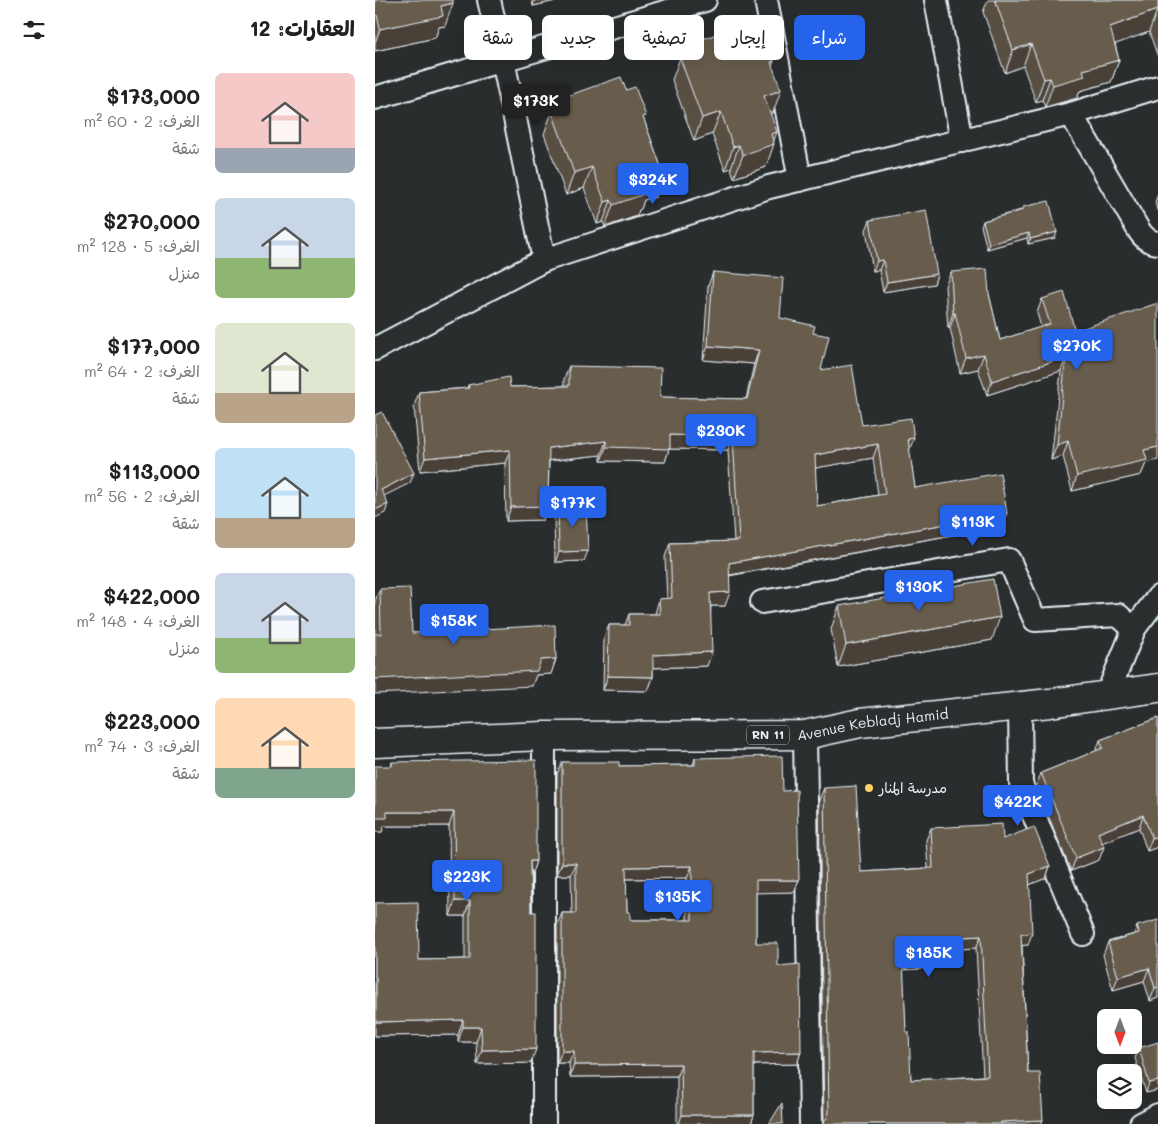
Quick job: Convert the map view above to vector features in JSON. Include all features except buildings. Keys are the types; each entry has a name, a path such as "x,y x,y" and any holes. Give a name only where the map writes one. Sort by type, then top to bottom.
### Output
{"main road":[{"name":"Avenue Kebladj Hamid","path":"375,742 544,736 805,735 860,723 1020,706 1158,688"}],"street":[{"path":"489,0 492,15"},
{"path":"532,51 705,0"},
{"path":"766,0 800,180"},
{"path":"935,0 962,141"},
{"path":"375,98 503,60 544,260"},
{"path":"375,349 544,260 769,187 1071,114 1158,87"},
{"path":"1071,114 1144,238 1153,243 1158,243"},
{"path":"762,602 1009,560 1035,620 1118,615 1134,629"},
{"path":"1107,695 1134,629 1158,597"},
{"path":"1020,706 1021,784 1083,934"},
{"path":"805,735 811,1124"},
{"path":"544,736 544,1124"},
{"path":"1141,1124 1158,1115"}],"place":[{"name":"مدرسة المنار","path":"869,788"}]}
